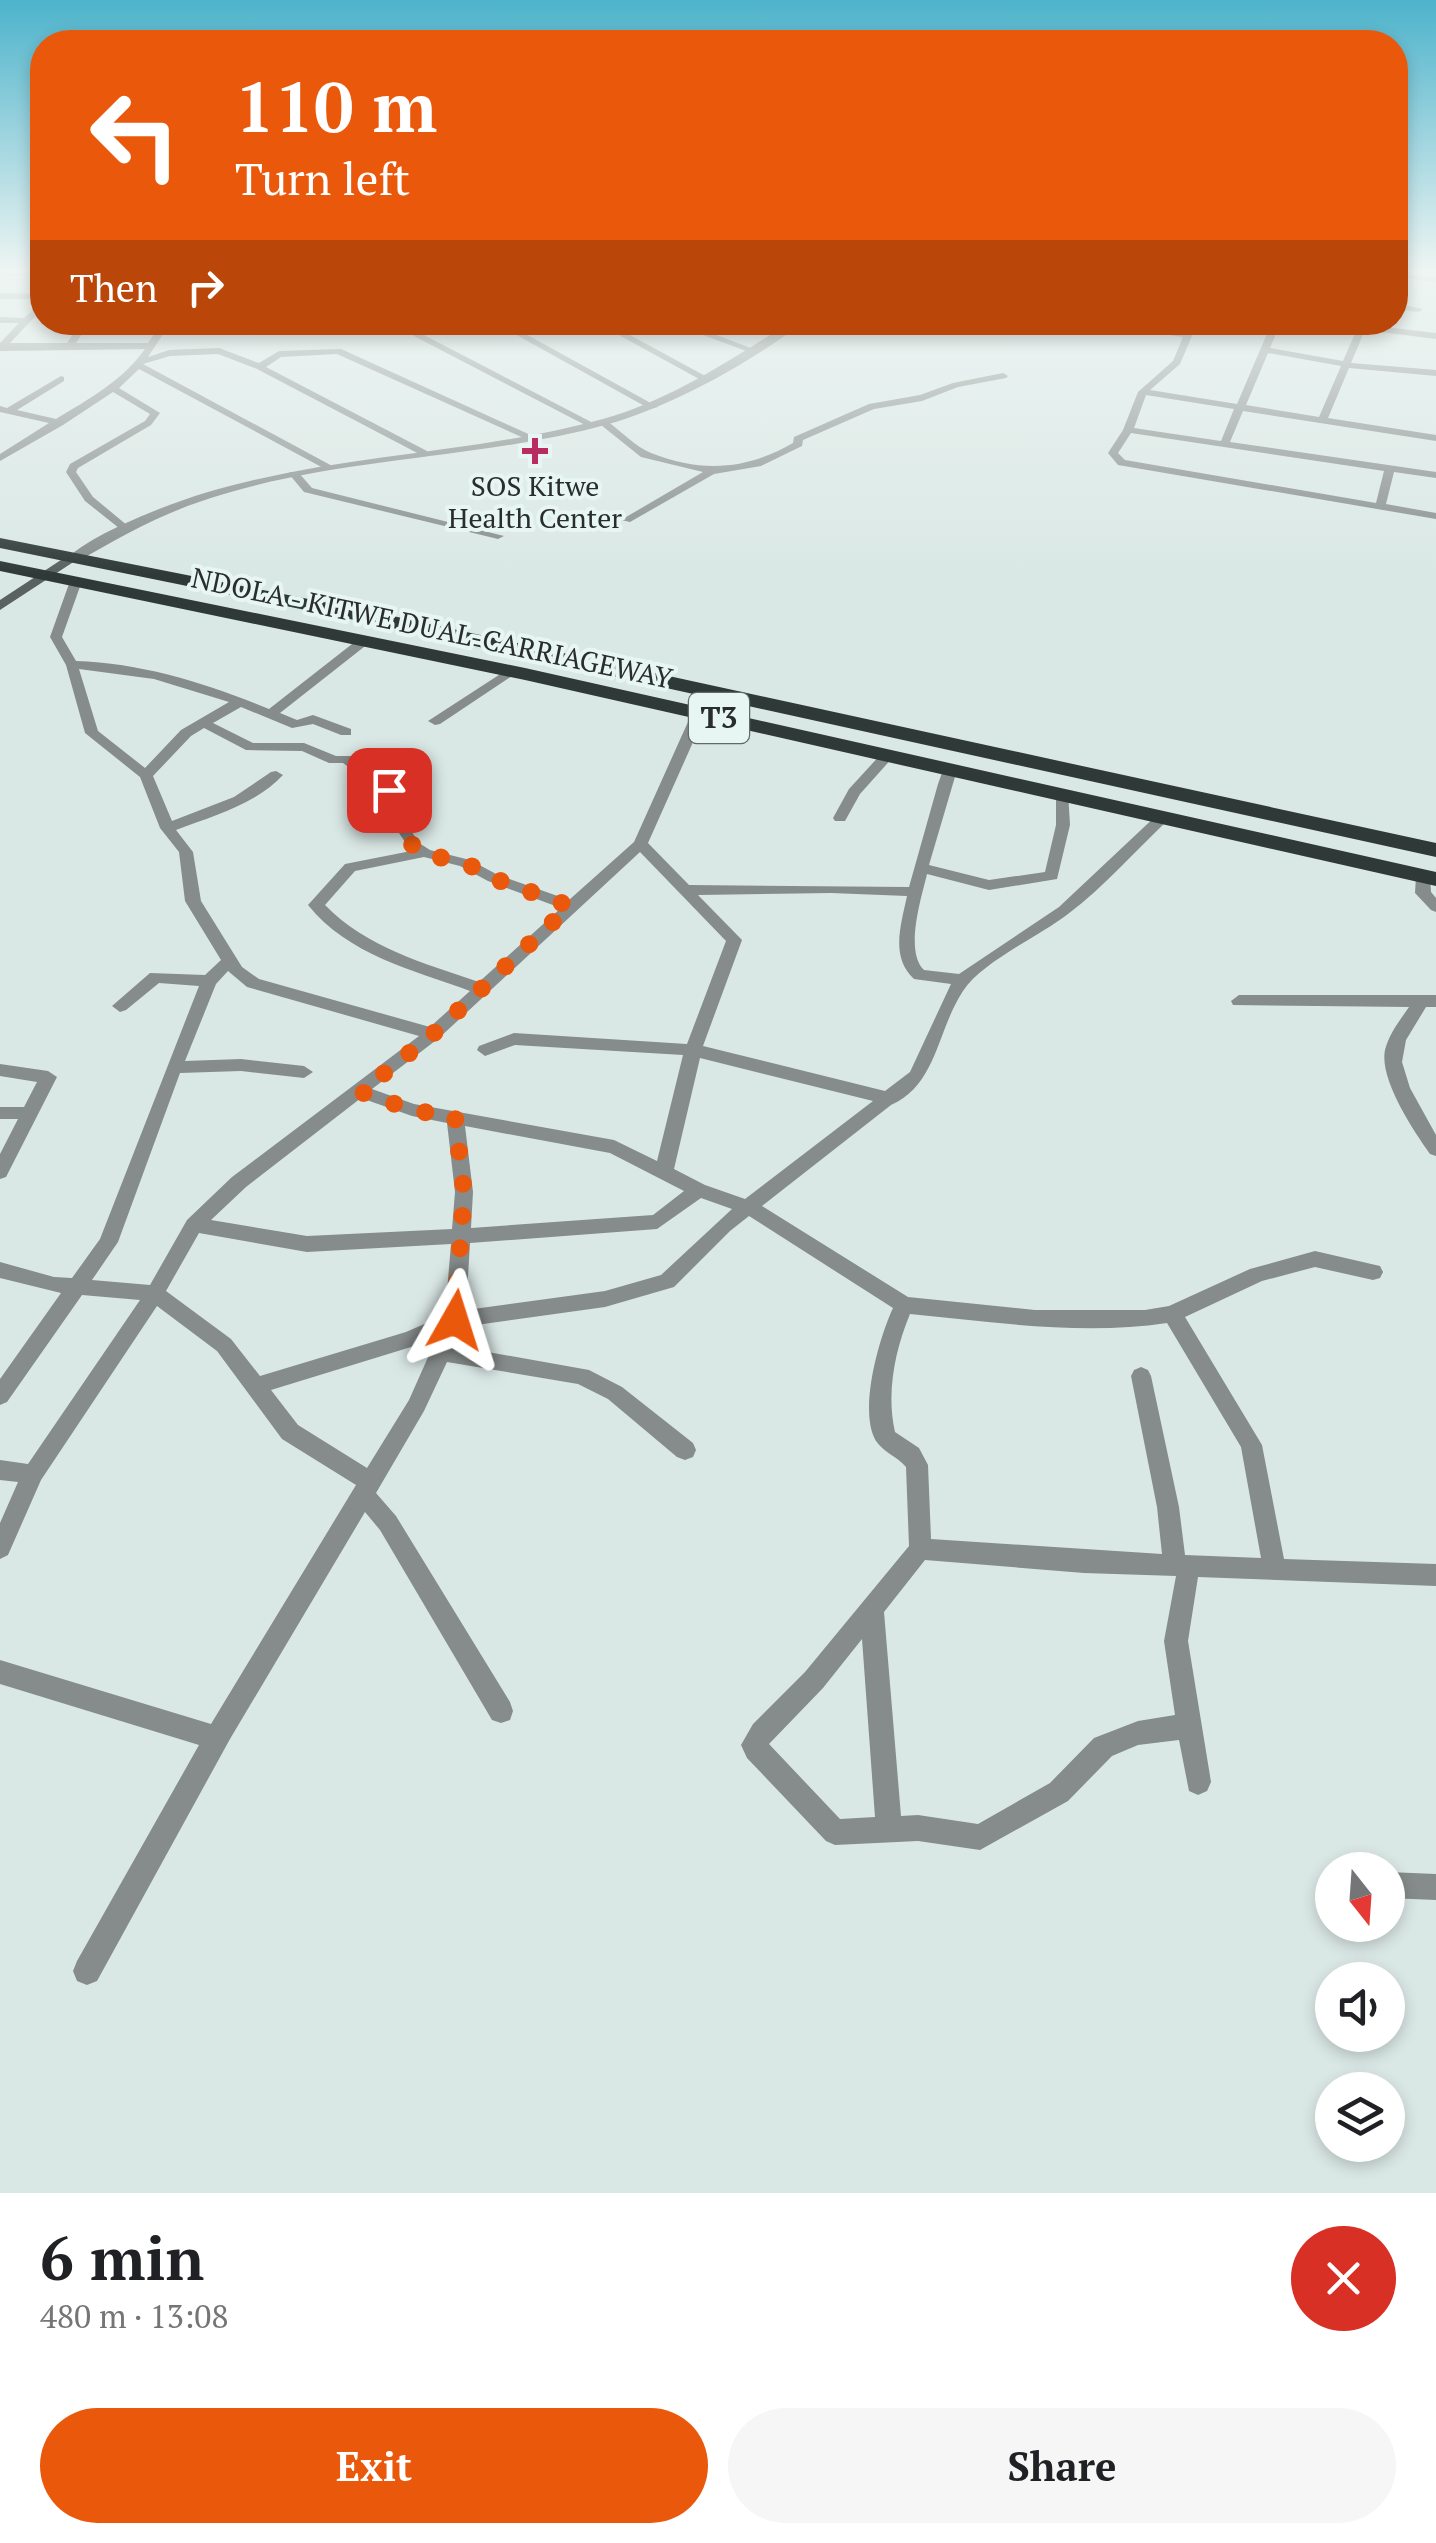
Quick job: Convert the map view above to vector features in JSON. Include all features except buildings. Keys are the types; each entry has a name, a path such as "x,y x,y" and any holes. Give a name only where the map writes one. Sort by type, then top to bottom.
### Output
{"highway":[{"name":"NDOLA - KITWE DUAL-CARRIAGEWAY","path":"0,544 72,559 99,553 379,619 1436,850"},
{"path":"44,552 99,553"},
{"name":"NDOLA - KITWE DUAL-CARRIAGEWAY","path":"0,566 511,671 1429,878"}],"main road":[{"path":"0,606 72,559"}],"street":[{"path":"0,458 60,423 131,370"},
{"path":"152,370 331,468"},
{"path":"266,370 423,453"},
{"path":"383,370 530,436"},
{"path":"487,370 598,424 645,455 712,472 742,469 773,459 798,444 798,439 811,430 834,425 872,406 922,398 956,385 1003,376"},
{"path":"586,370 653,407"},
{"path":"690,370 704,378"},
{"path":"99,553 123,526 183,502 294,474 598,424 653,407 717,370"},
{"path":"1168,370 1143,392 1128,430 1112,453 1126,466 1436,516"},
{"path":"1224,444 1255,370"},
{"path":"1322,420 1345,370"},
{"path":"1407,370 1436,373"},
{"path":"4,410 61,379"},
{"path":"112,388 155,413 148,423 74,466 71,472 89,499 123,526"},
{"path":"1143,392 1436,438"},
{"path":"4,410 60,423"},
{"path":"1128,430 1436,475"},
{"path":"0,444 18,448"},
{"path":"1380,507 1390,468"},
{"path":"626,520 712,472"},
{"path":"294,474 308,490 498,536"},
{"path":"76,581 56,634 72,665 92,733 146,775 167,828 186,852 193,902 236,971 253,983 433,1034"},
{"path":"272,713 365,640"},
{"path":"72,665 104,664 238,702 297,725 312,719 346,732"},
{"path":"435,721 511,671"},
{"path":"146,775 186,733 238,702"},
{"path":"0,1548 34,1474 155,1293 194,1225 239,1182 433,1034 640,844 699,713"},
{"path":"204,724 251,747 304,747 334,760 346,759 400,799 395,814 398,822 413,846 425,854 466,863 492,878 570,906"},
{"path":"840,818 854,792 888,756"},
{"path":"950,770 937,799 908,922 906,953 911,967 928,977 963,980"},
{"path":"167,828 225,807 263,788 276,775"},
{"path":"923,868 990,885 1052,876 1064,825 1063,794"},
{"path":"256,1386 412,1338 455,1320 605,1300 650,1289 676,1274 723,1226 891,1099 926,1063 954,992 963,980 990,956 1036,931 1064,910 1164,816"},
{"path":"640,844 734,940 692,1050 664,1172"},
{"path":"425,854 352,866 316,905 342,932 482,989"},
{"path":"1429,878 1423,894 1436,907"},
{"path":"686,890 846,886 918,892"},
{"path":"0,1396 108,1242 209,981 230,960"},
{"path":"120,1006 156,978 209,981"},
{"path":"1239,1001 1428,1002"},
{"path":"1428,1002 1394,1048 1393,1064 1422,1128 1436,1149"},
{"path":"485,1050 514,1039 692,1050 891,1099"},
{"path":"174,1067 242,1066 304,1072"},
{"path":"0,1070 46,1074 0,1172"},
{"path":"361,1092 412,1110 600,1143 698,1190 748,1207 904,1305 1035,1318 1172,1314 1256,1275 1315,1259 1373,1272"},
{"path":"0,1112 30,1113"},
{"path":"87,1971 216,1738 417,1405 455,1320 464,1174 455,1117"},
{"path":"194,1225 307,1244 657,1222 698,1190"},
{"path":"0,1270 54,1285 155,1293 224,1345 290,1432 365,1487 501,1711"},
{"path":"904,1305 890,1343 881,1422 888,1442 911,1455 917,1465 920,1549 814,1680 762,1733 755,1742 756,1748 753,1746 835,1832 918,1828 980,1837 1060,1792 1103,1747 1138,1734 1187,1726"},
{"path":"1172,1314 1252,1445 1274,1568"},
{"path":"440,1352 582,1376 615,1392 658,1432 685,1450"},
{"path":"1141,1376 1182,1565 1176,1641 1198,1782"},
{"path":"0,1470 34,1474"},
{"path":"920,1549 1436,1575"},
{"path":"872,1610 889,1829"},
{"path":"0,1672 216,1738"},
{"path":"1405,1886 1436,1887"}],"place":[{"name":"SOS Kitwe Health Center","path":"535,451"}],"route":[{"path":"389,790 400,799 398,822 413,846 425,854 466,863 492,878 570,906 433,1034 361,1092 412,1110 455,1117 464,1192 455,1320"}]}
